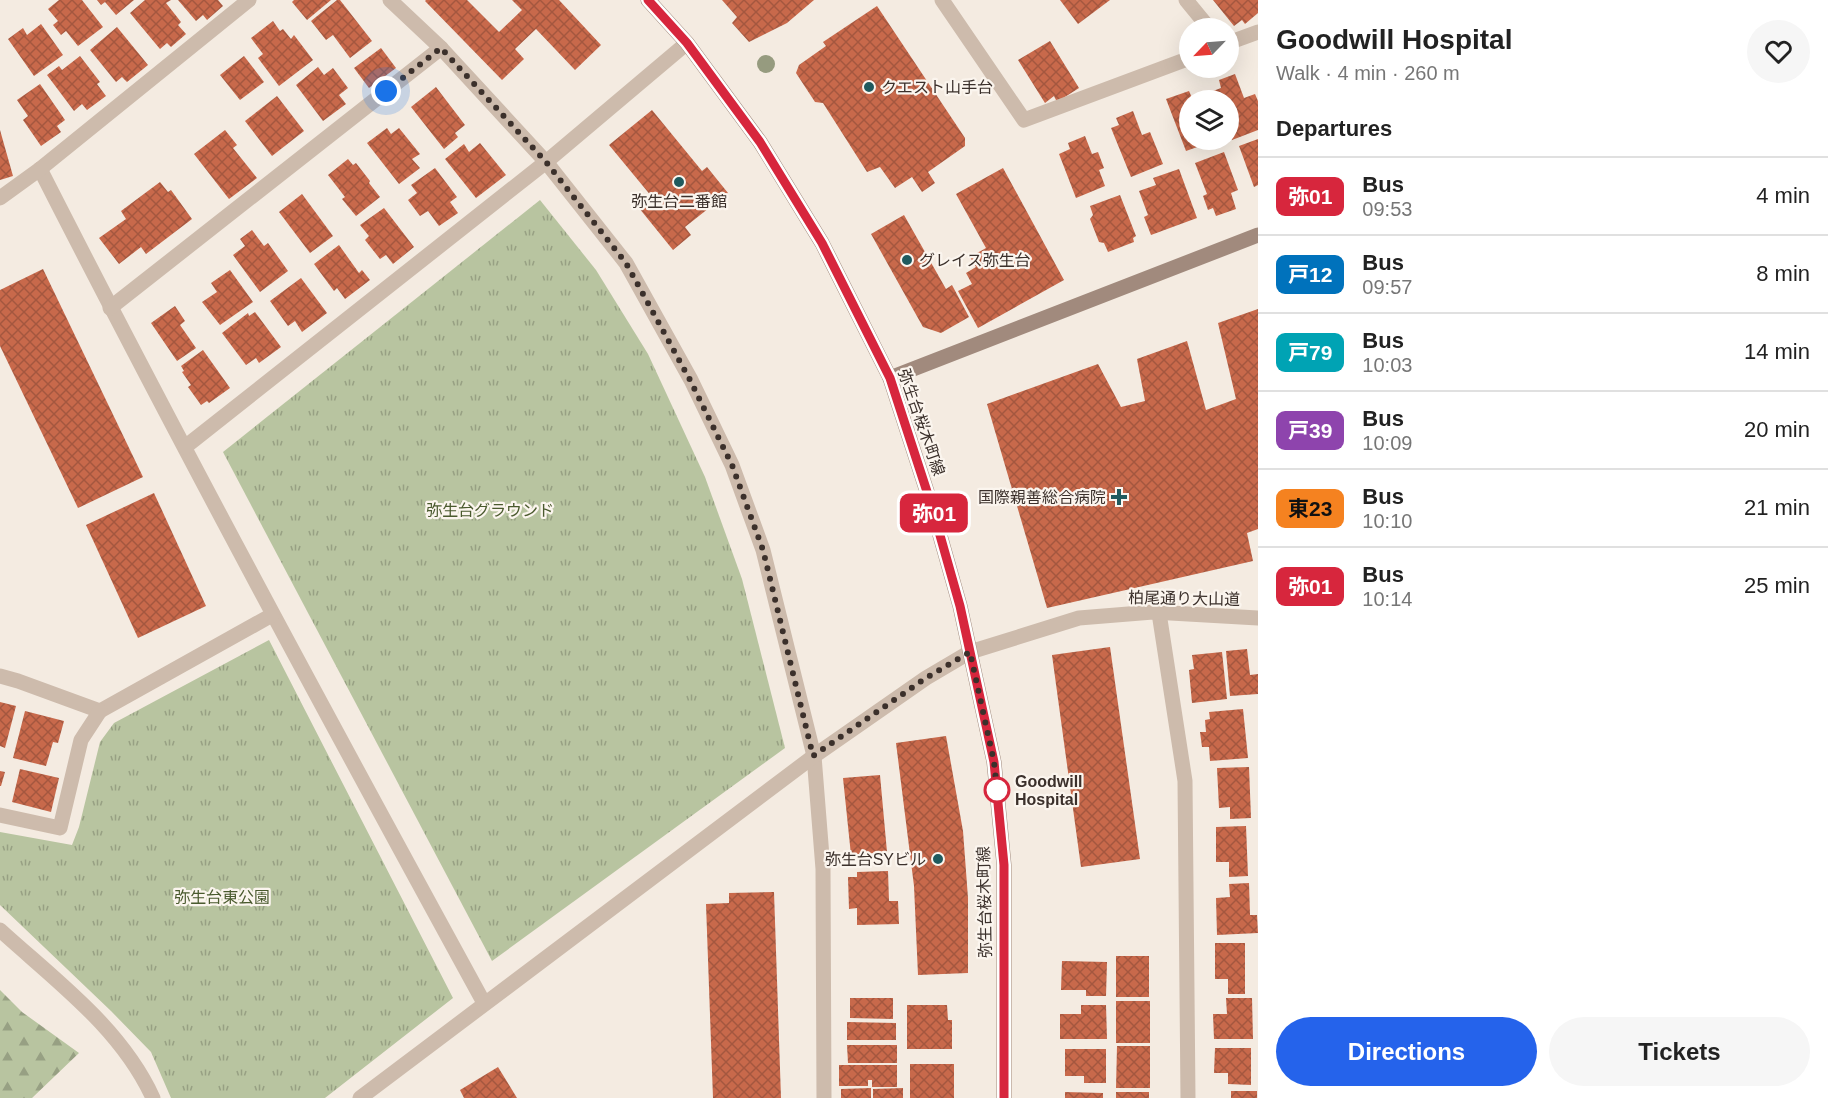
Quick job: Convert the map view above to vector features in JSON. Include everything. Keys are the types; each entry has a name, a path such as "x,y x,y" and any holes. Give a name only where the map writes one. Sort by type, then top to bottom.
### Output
{"main road":[{"name":"弥生台桜木町線","path":"648,0 687,43 760,142 822,243 890,378 932,507 960,606 994,762 1004,865 1004,1098"},
{"path":"890,378 1258,235"}],"street":[{"path":"0,198 40,169 249,0"},
{"path":"390,0 441,48 546,162 626,263 690,380 732,465 763,550 813,756 824,869 824,1098"},
{"path":"942,0 1023,120 1179,62"},
{"path":"1186,0 1201,18"},
{"path":"1239,39 1258,32"},
{"path":"184,447 546,162 687,43"},
{"path":"110,308 441,48"},
{"path":"40,169 110,308 272,615 484,1003"},
{"path":"1159,613 1185,781 1188,1098"},
{"name":"柏尾通り大山道","path":"360,1098 813,756 926,678 970,652 1079,618 1159,613 1258,618"},
{"path":"0,815 60,828 81,740 100,711 272,615"},
{"path":"0,676 100,711"},
{"path":"0,930 105,1026 142,1075 153,1098"}],"green space":[{"name":"弥生台グラウンド","path":"540,200 596,270 648,354 705,477 742,579 785,748 492,961 223,452"},
{"name":"弥生台東公園","path":"269,640 453,998 325,1098 171,1098 151,1052 0,905 0,832 72,845 79,827 100,742 114,723"},
{"path":"0,990 22,1012 79,1053 32,1098 0,1098"}],"building":[{"path":"59,0 82,0 103,27 78,46 66,31 61,35 53,25 58,21 48,9"},
{"path":"97,0 134,0 116,15 105,2 101,5"},
{"path":"145,0 171,0 166,3 181,22 178,25 186,34 171,47 167,43 160,49 130,13"},
{"path":"178,0 218,0 223,6 207,20 203,15 196,21"},
{"path":"294,0 331,0 307,20 292,2"},
{"path":"340,0 372,41 350,58 333,35 326,40 311,21"},
{"path":"426,0 467,0 499,32 522,10 512,0 559,0 601,45 575,70 536,29 515,49 524,59 502,80"},
{"path":"722,0 814,0 787,23 749,42 732,23 737,17"},
{"path":"1060,0 1110,0 1078,24"},
{"path":"1213,0 1258,0 1258,13 1245,24 1242,20 1239,22 1239,18 1228,18"},
{"name":"クエスト山手台","path":"877,6 965,138 965,146 928,172 935,183 922,192 912,177 895,188 880,167 867,172 823,103 815,102 796,73 799,65 826,46 823,42"},
{"path":"273,21 280,31 283,29 291,39 294,35 313,60 279,86 258,58 263,54 251,38"},
{"path":"41,24 63,55 34,76 8,39 23,28 27,35"},
{"path":"117,27 148,65 127,82 122,77 116,82 90,50"},
{"path":"1050,41 1079,88 1057,102 1054,96 1045,103 1018,60"},
{"path":"381,48 396,68 369,88 354,68"},
{"path":"80,56 100,82 97,84 106,96 87,110 82,104 74,111 47,75 59,66 62,70"},
{"path":"244,56 264,82 240,100 220,75"},
{"path":"318,67 324,75 333,68 348,88 339,95 346,104 323,121 296,85"},
{"path":"1236,78 1244,98 1255,94 1258,101 1258,130 1239,137 1239,90 1216,90 1221,88 1219,80"},
{"path":"40,84 65,120 57,126 61,132 41,146 23,120 28,116 17,100"},
{"path":"436,87 465,125 455,133 458,137 444,149 411,107"},
{"path":"1179,94 1179,133 1166,99"},
{"path":"277,96 304,131 272,156 245,121"},
{"name":"弥生台二番館","path":"652,110 702,171 707,167 728,193 685,227 691,235 673,250 639,208 652,197 609,145"},
{"path":"1133,111 1142,135 1150,132 1163,164 1131,177 1111,128 1119,125 1116,118"},
{"path":"387,128 391,134 399,128 420,154 412,159 420,168 399,184 367,143"},
{"path":"0,130 13,176 0,180"},
{"path":"225,130 237,145 233,148 257,178 229,199 194,154"},
{"path":"1085,136 1092,154 1098,152 1104,168 1099,170 1105,186 1076,198 1059,154 1070,149 1068,143"},
{"path":"1258,139 1258,185 1254,187 1239,146"},
{"path":"480,143 506,175 476,198 445,159 464,144 469,152"},
{"path":"1224,152 1238,190 1231,193 1236,209 1216,216 1213,208 1208,210 1203,196 1207,194 1195,163"},
{"path":"348,159 353,165 356,163 380,197 356,216 342,199 345,197 328,175"},
{"path":"435,168 457,197 450,202 458,213 439,226 428,211 420,216 408,200 417,193 411,185"},
{"path":"1003,168 1064,280 978,328 958,291 972,284 966,273 976,267 970,257 986,248 956,194"},
{"path":"1179,169 1197,218 1151,235 1144,217 1148,215 1139,191 1156,185 1153,178"},
{"path":"160,182 168,192 171,190 192,219 146,254 141,247 119,264 99,238 126,219 121,211"},
{"path":"302,194 333,236 310,253 279,212"},
{"path":"1120,195 1136,236 1133,238 1134,242 1108,252 1104,243 1099,242 1090,219 1093,215 1090,206"},
{"path":"384,208 414,247 393,264 386,255 380,259 365,240 369,236 360,225"},
{"name":"グレイス弥生台","path":"904,215 946,289 952,285 969,317 941,333 923,327 871,234"},
{"path":"252,230 264,246 268,243 288,271 260,292 233,255 245,246 240,239"},
{"path":"339,245 359,273 362,270 370,280 345,299 337,288 334,291 314,264"},
{"path":"43,269 143,477 78,508 0,346 0,290"},
{"path":"230,270 253,302 220,325 202,302 217,292 211,283"},
{"path":"301,278 327,313 302,332 295,321 288,326 270,301"},
{"path":"175,306 185,321 180,325 196,348 177,361 151,323"},
{"name":"国際親善総合病院","path":"1258,309 1258,529 1247,533 1253,561 1047,608 987,404 1098,364 1121,407 1145,401 1137,359 1187,341 1206,410 1236,399 1218,323"},
{"path":"255,312 281,347 259,363 256,358 246,365 222,333 248,313 249,316"},
{"path":"203,350 230,388 209,403 207,401 201,405 188,387 191,385 182,372 184,371 181,366"},
{"path":"154,493 206,606 138,638 86,525"},
{"path":"1110,647 1140,859 1081,867 1052,655"},
{"path":"1247,649 1250,675 1258,674 1258,694 1230,696 1226,651"},
{"path":"1222,652 1227,699 1192,703 1189,670 1194,669 1192,655"},
{"path":"0,702 16,706 5,748 0,746"},
{"path":"1243,709 1248,758 1210,761 1209,747 1202,747 1200,732 1206,732 1205,720 1210,719 1209,712"},
{"path":"25,711 64,721 58,743 53,742 46,766 13,758"},
{"name":"弥生台SYビル","path":"946,736 963,831 968,898 968,973 918,975 914,886 896,743"},
{"path":"1249,767 1251,818 1230,819 1230,807 1219,808 1217,768"},
{"path":"20,769 59,778 51,812 12,802"},
{"path":"0,771 5,772 1,786 0,786"},
{"path":"880,775 887,852 851,855 843,778"},
{"path":"1246,826 1248,876 1229,877 1229,862 1216,862 1216,827"},
{"path":"888,871 889,901 898,901 899,924 857,925 857,908 849,909 848,877 857,877 857,872"},
{"path":"1249,883 1250,915 1257,915 1258,933 1217,935 1216,898 1230,897 1229,884"},
{"path":"774,892 781,1098 713,1098 706,904 729,903 729,893"},
{"path":"1215,943 1245,943 1245,994 1228,994 1228,979 1215,979"},
{"path":"1116,956 1149,956 1149,997 1116,997"},
{"path":"1062,961 1107,962 1106,996 1086,996 1086,990 1061,990"},
{"path":"850,998 893,998 893,1019 850,1018"},
{"path":"1226,998 1252,998 1253,1039 1214,1039 1213,1014 1227,1014"},
{"path":"1116,1001 1150,1001 1150,1043 1116,1043"},
{"path":"907,1005 947,1005 948,1020 952,1020 952,1049 907,1049"},
{"path":"1081,1005 1106,1005 1107,1039 1060,1039 1060,1014 1081,1014"},
{"path":"847,1022 896,1023 896,1040 847,1040"},
{"path":"847,1045 897,1045 897,1063 848,1063"},
{"path":"1117,1046 1150,1046 1150,1088 1116,1088"},
{"path":"1215,1048 1251,1048 1251,1085 1228,1084 1228,1073 1214,1073"},
{"path":"1065,1049 1106,1049 1106,1083 1084,1083 1084,1076 1065,1076"},
{"path":"910,1064 954,1064 954,1098 910,1098"},
{"path":"839,1065 897,1065 897,1087 872,1087 872,1080 868,1080 868,1086 839,1086"},
{"path":"498,1067 517,1098 464,1098 460,1090"},
{"path":"871,1088 871,1098 841,1098 841,1089"},
{"path":"903,1088 903,1098 873,1098 873,1089"},
{"path":"1231,1091 1257,1091 1257,1098 1231,1098"},
{"path":"1065,1092 1103,1093 1103,1098 1065,1098"},
{"path":"1116,1092 1149,1092 1149,1098 1116,1098"}],"bus line":[{"name":"弥01","path":"648,0 687,43 760,142 822,243 890,378 932,507 960,606 994,762 1004,865 1004,1098"}],"place":[{"name":"クエスト山手台","path":"869,87"},
{"name":"弥生台二番館","path":"679,182"},
{"name":"グレイス弥生台","path":"907,260"},
{"name":"国際親善総合病院","path":"1119,497"},
{"name":"Goodwill Hospital","path":"997,790"},
{"name":"弥生台SYビル","path":"938,859"}],"route":[{"path":"386,91 441,48 546,162 626,263 690,380 732,465 763,550 813,756 926,678 970,652 994,762 997,790"}]}
